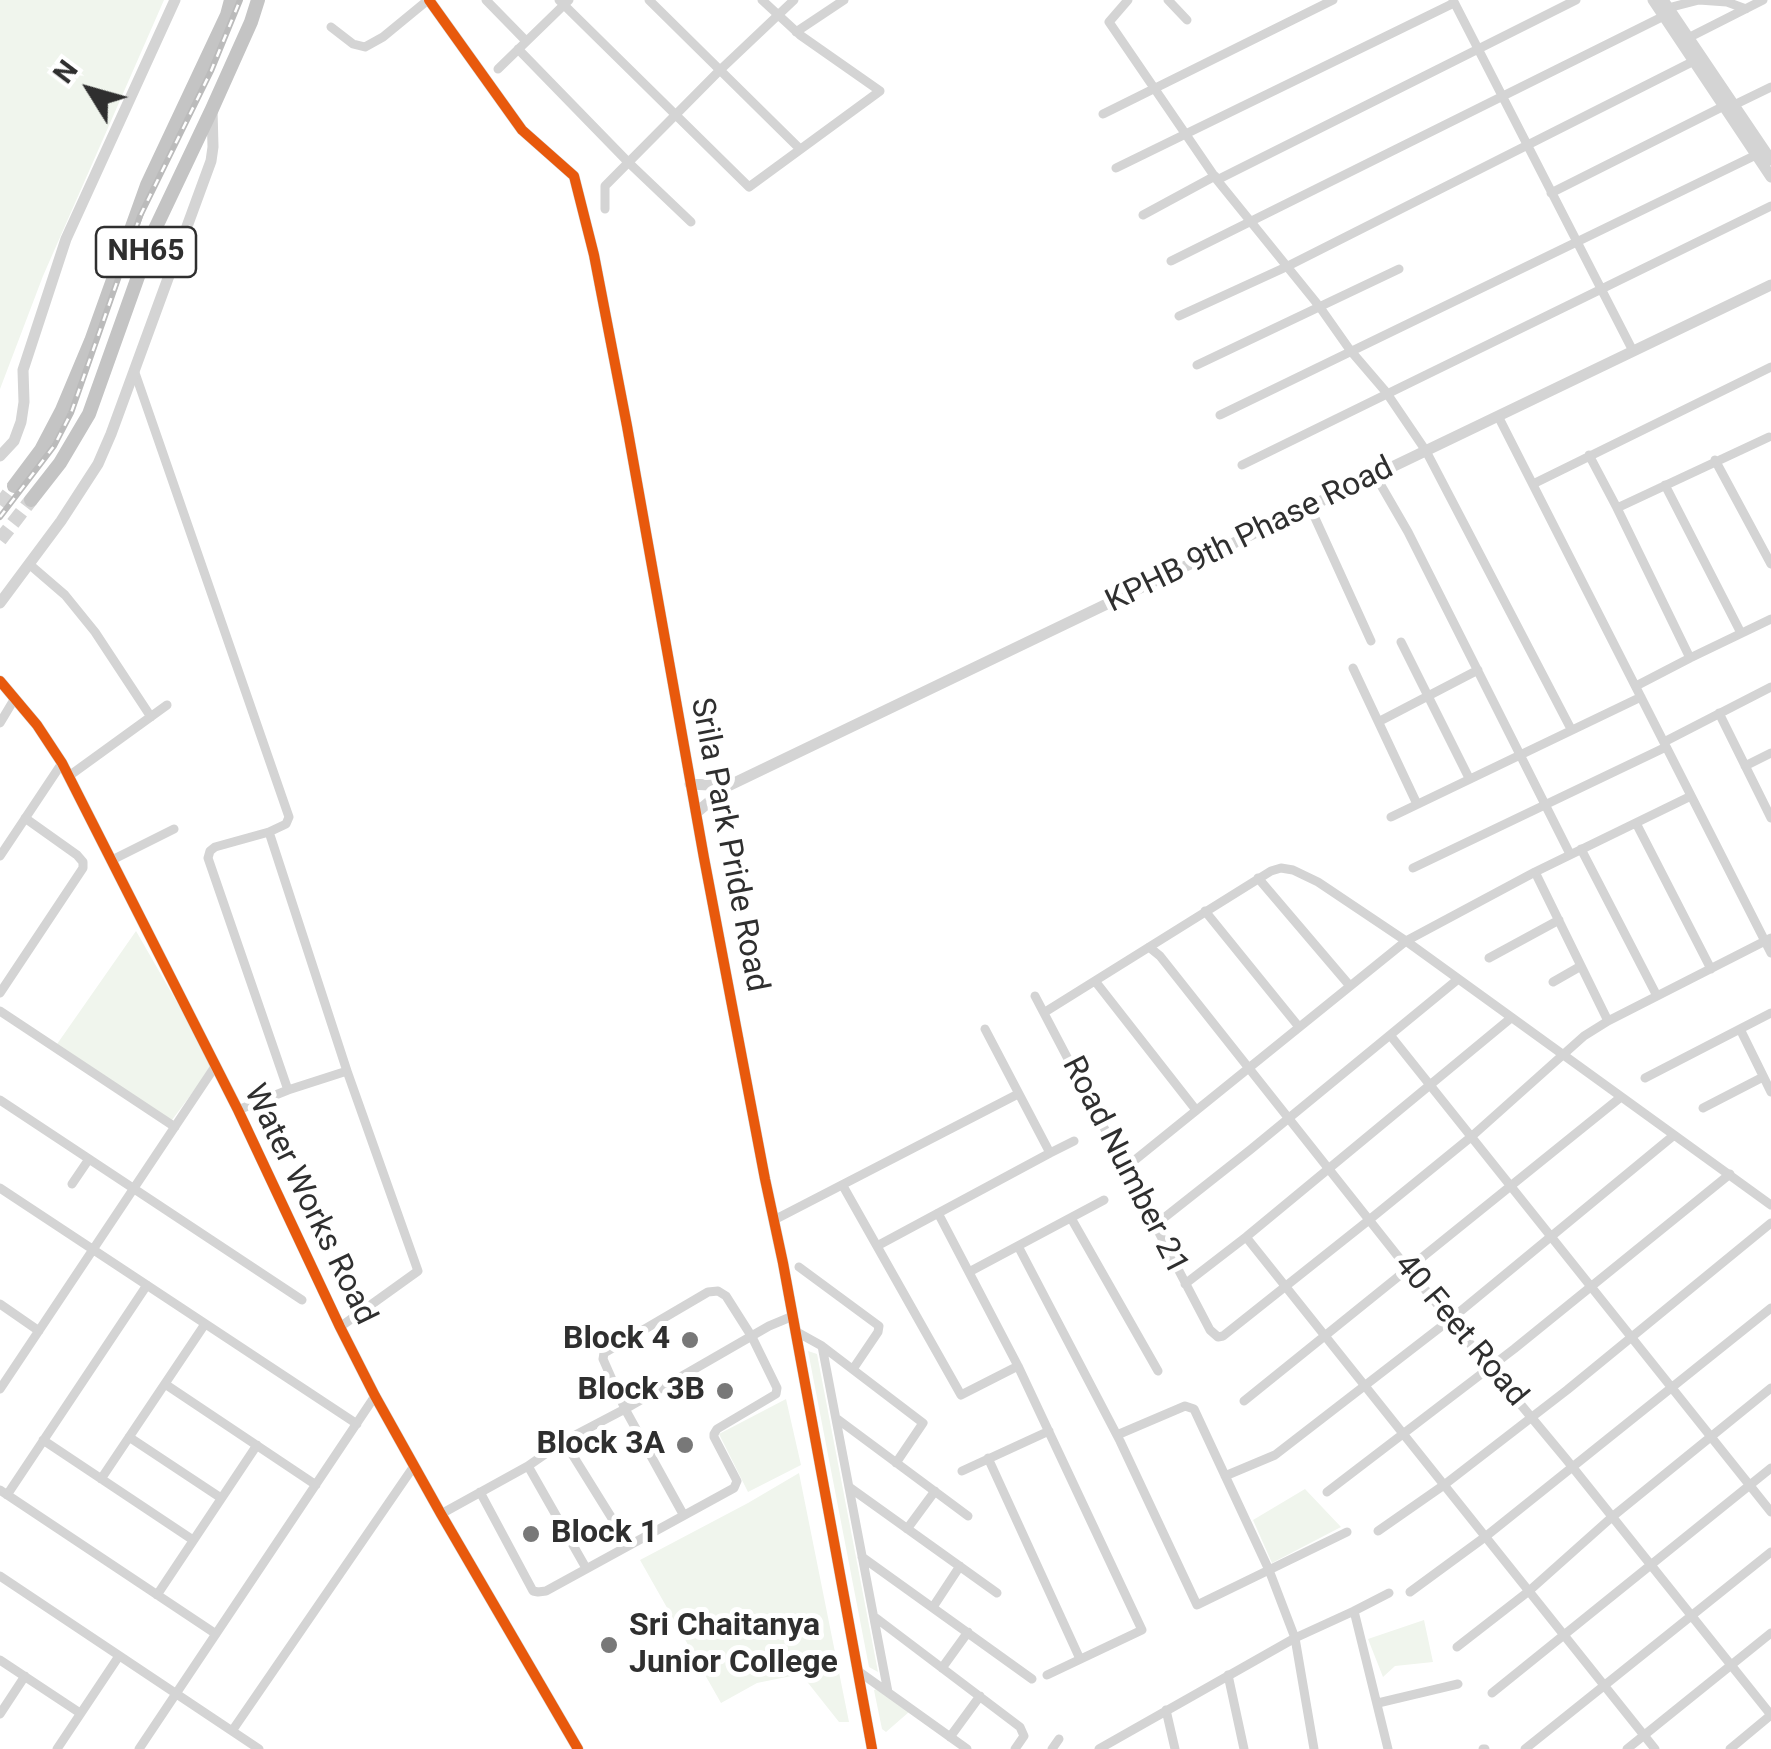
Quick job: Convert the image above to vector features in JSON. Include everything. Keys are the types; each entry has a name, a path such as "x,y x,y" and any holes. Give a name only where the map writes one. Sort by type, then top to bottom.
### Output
{"highway":[{"name":"NH65","path":"14,486 62,410 147,185 231,0"},
{"name":"NH65","path":"31,500 60,463 89,414 150,242 258,0"},
{"path":"128,234 150,242"}],"street":[{"path":"0,456 14,441 22,422 23,370 66,239 175,0"},
{"path":"331,27 353,44 365,47 428,0"},
{"name":"Srila Park Pride Road","path":"428,0 522,130 574,176 620,388 690,784 872,1749"},
{"path":"486,0 628,162 691,222"},
{"path":"649,0 800,149"},
{"path":"498,69 564,2 749,187 880,91 796,32 762,0"},
{"path":"605,209 605,186 794,0"},
{"path":"796,32 844,0"},
{"path":"1128,0 1109,22 1216,178 1386,392 1426,451 1571,729"},
{"path":"1168,0 1187,20"},
{"path":"1103,114 1333,0"},
{"path":"1143,215 1576,0"},
{"path":"1653,0 1665,8 1688,38 1771,176"},
{"path":"1171,261 1502,97 1665,8 1699,0 1727,2 1746,9"},
{"path":"1688,38 1763,0"},
{"path":"1116,168 1454,2 1633,351"},
{"path":"1665,8 1694,61 1771,160"},
{"path":"1179,316 1286,267 1694,61"},
{"path":"1551,193 1771,87"},
{"path":"0,602 62,521 98,464 211,161 212,109"},
{"path":"1220,415 1756,155"},
{"path":"1242,465 1771,206"},
{"path":"1198,365 1399,269"},
{"name":"KPHB 9th Phase Road","path":"696,813 728,786 1771,284"},
{"path":"1533,484 1771,367"},
{"path":"134,370 289,817 286,824 268,832 215,846 208,858 288,1090"},
{"path":"1498,416 1768,940 1771,953"},
{"path":"1617,508 1716,460 1770,439"},
{"path":"1589,456 1690,658"},
{"path":"1716,460 1771,564"},
{"path":"1376,475 1570,854"},
{"path":"1664,485 1740,633"},
{"path":"1310,507 1371,641"},
{"path":"30,564 65,595 95,632 150,717"},
{"path":"1636,686 1771,618"},
{"path":"1401,642 1469,778"},
{"path":"1353,668 1417,804"},
{"path":"1380,721 1478,670"},
{"name":"Water Works Road","path":"0,681 37,724 62,763 238,1110 376,1396 440,1514 578,1749"},
{"path":"1413,868 1665,744 1771,687"},
{"path":"1391,817 1641,697"},
{"path":"0,723 15,698"},
{"path":"68,776 167,704"},
{"path":"1719,713 1770,815"},
{"path":"1746,766 1771,753"},
{"path":"0,856 62,763"},
{"name":"KPHB 9th Phase Road","path":"690,784 728,786"},
{"path":"1125,1168 1406,941 1534,872 1691,796"},
{"path":"0,993 84,868 77,855 25,818"},
{"path":"1636,822 1711,969"},
{"path":"112,860 174,829"},
{"path":"268,832 418,1271 340,1327"},
{"path":"1581,849 1658,996"},
{"path":"1045,1012 1258,878 1282,868 1294,870 1406,941 1771,1205"},
{"path":"1534,872 1608,1021"},
{"path":"1258,878 1350,986"},
{"path":"1204,911 1299,1028"},
{"path":"1489,958 1559,920"},
{"path":"1285,1287 1471,1137 1584,1036 1768,940"},
{"name":"40 Feet Road","path":"1149,946 1771,1715"},
{"path":"1553,982 1582,966"},
{"path":"1155,1225 1458,980"},
{"path":"1095,982 1196,1110"},
{"name":"Road Number 21","path":"1035,996 1214,1335 1223,1336 1285,1287"},
{"path":"0,1011 175,1127"},
{"path":"1645,1078 1771,1014"},
{"path":"1185,1284 1512,1018"},
{"path":"984,1029 1050,1153"},
{"path":"1740,1029 1771,1092"},
{"path":"1390,1036 1771,1512"},
{"path":"0,1389 214,1068"},
{"path":"238,1110 348,1072"},
{"path":"1702,1108 1764,1076"},
{"path":"774,1220 1018,1094"},
{"path":"1244,1401 1621,1098"},
{"path":"0,1100 302,1300"},
{"path":"1225,1476 1275,1455 1450,1319 1673,1136"},
{"path":"876,1246 1074,1142"},
{"path":"72,1184 88,1159"},
{"path":"1327,1492 1490,1368 1730,1174"},
{"path":"843,1186 961,1395 1018,1366"},
{"path":"0,1188 357,1424"},
{"path":"969,1272 1104,1200"},
{"path":"938,1213 1018,1366 1142,1630 1047,1675"},
{"path":"1071,1218 1158,1371"},
{"path":"1378,1531 1531,1417 1771,1223"},
{"path":"1246,1237 1655,1749"},
{"path":"1018,1246 1117,1435 1197,1605 1347,1532"},
{"path":"799,1267 879,1326 853,1369"},
{"path":"147,1286 4,1493 216,1634"},
{"path":"480,1492 533,1591 546,1591 734,1488 737,1481 714,1438 717,1429 778,1392 752,1337 718,1290 708,1292 604,1353 603,1359 625,1409 683,1514"},
{"path":"0,1304 39,1331"},
{"path":"1410,1592 1485,1537 1771,1308"},
{"path":"440,1514 769,1326 793,1316"},
{"path":"102,1479 205,1324"},
{"path":"794,1331 822,1346 923,1423 896,1463"},
{"path":"822,1346 888,1692"},
{"path":"165,1384 316,1485"},
{"path":"1457,1647 1771,1388"},
{"path":"140,1749 376,1396"},
{"path":"1117,1435 1185,1406 1196,1413 1269,1570 1294,1638 1314,1749"},
{"path":"836,1418 968,1516"},
{"path":"962,1471 1049,1431"},
{"path":"129,1437 221,1498"},
{"path":"44,1440 193,1540"},
{"path":"564,1441 628,1544"},
{"path":"157,1595 257,1445"},
{"path":"988,1458 1080,1659"},
{"path":"232,1731 414,1466"},
{"path":"528,1466 586,1568"},
{"path":"1492,1693 1771,1468"},
{"path":"849,1486 997,1593"},
{"path":"907,1528 935,1491"},
{"path":"1525,1749 1771,1552"},
{"path":"862,1556 1032,1679"},
{"path":"933,1606 960,1566"},
{"path":"0,1576 259,1749"},
{"path":"1099,1749 1294,1638 1389,1593"},
{"path":"1354,1611 1388,1749"},
{"path":"876,1618 1024,1732 1015,1749"},
{"path":"942,1668 968,1632"},
{"path":"1626,1749 1771,1633"},
{"path":"57,1749 119,1656"},
{"path":"0,1660 80,1714"},
{"path":"858,1671 966,1749"},
{"path":"1228,1675 1244,1749"},
{"path":"0,1714 25,1676"},
{"path":"1378,1704 1458,1684"},
{"path":"950,1737 980,1696"},
{"path":"1166,1710 1175,1749"},
{"path":"1730,1749 1771,1715"},
{"path":"1052,1749 1058,1739"}],"shaded area":[{"path":"0,0 164,0 43,276 0,389"},
{"path":"136,931 213,1065 169,1124 55,1047"},
{"path":"808,1351 817,1354 878,1672 869,1667"},
{"path":"786,1399 801,1465 748,1492 719,1434"},
{"path":"799,1473 849,1722 839,1722 801,1674 757,1683 721,1703 640,1560"},
{"path":"1305,1489 1341,1527 1272,1563 1253,1520"},
{"path":"1424,1620 1433,1662 1395,1666 1383,1677 1368,1639"},
{"path":"874,1690 909,1712 886,1732 882,1729"}],"tunnel":[{"path":"0,505 14,486"},
{"path":"0,540 31,500"}],"railway":[{"path":"0,517 54,446 71,413 140,216 211,71 240,0"}],"cycle path":[{"path":"429,0 522,130 574,176 594,255 627,426 872,1749"},
{"path":"0,681 62,763 238,1110 375,1396 578,1749"}],"place":[{"name":"Block 4","path":"690,1340"},
{"name":"Block 3B","path":"725,1391"},
{"name":"Block 3A","path":"685,1445"},
{"name":"Block 1","path":"531,1534"},
{"name":"Sri Chaitanya Junior College","path":"609,1645"}]}
